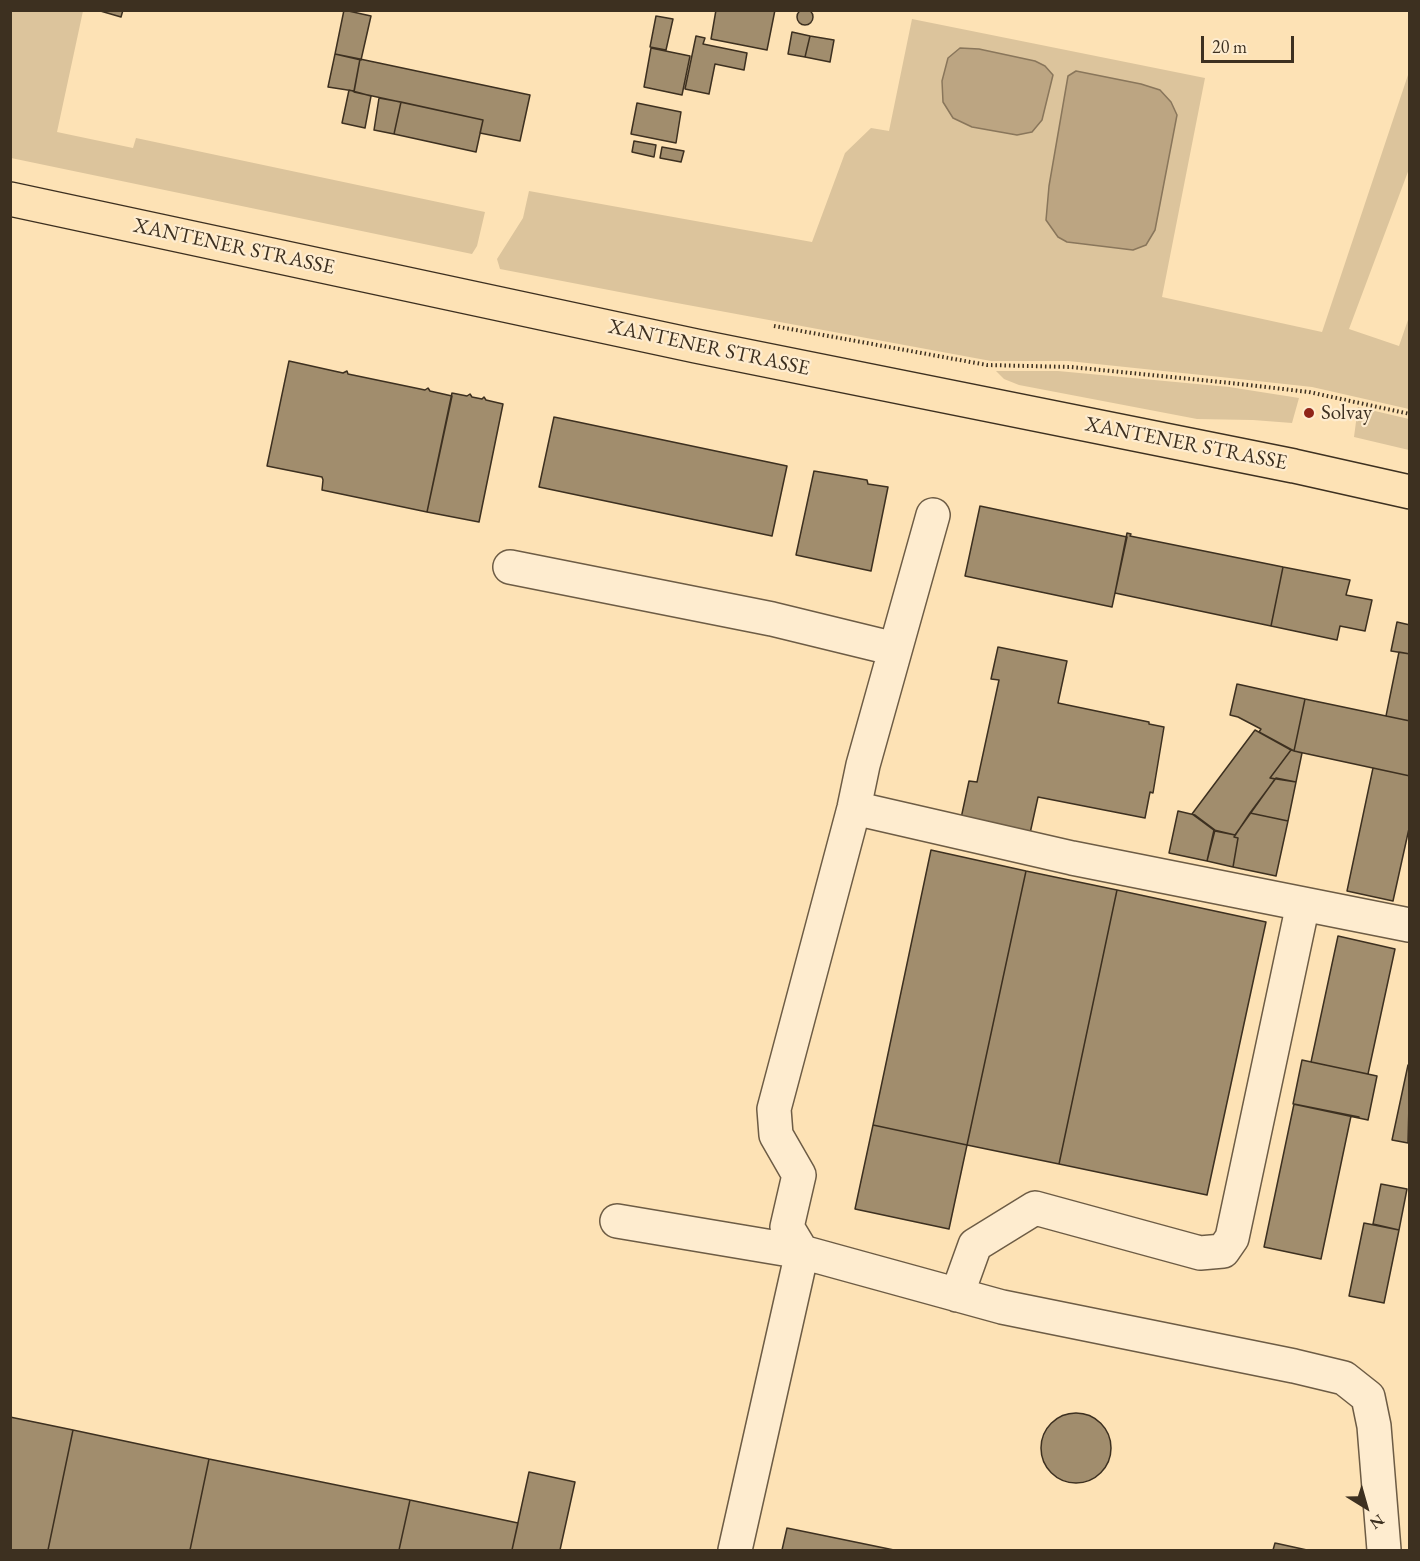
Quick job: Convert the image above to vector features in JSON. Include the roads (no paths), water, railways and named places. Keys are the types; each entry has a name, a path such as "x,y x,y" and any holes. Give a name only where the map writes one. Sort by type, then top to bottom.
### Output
{"main road":[{"name":"XANTENER STRASSE","path":"10,199 696,346 1294,466 1410,492"}],"lane":[{"path":"735,1551 802,1251 787,1227 799,1175 776,1135 774,1109 854,808 863,765 933,515"},
{"path":"510,567 772,619 895,649"},
{"path":"854,808 1072,858 1408,925"},
{"path":"957,1295 975,1245 1035,1208 1200,1253 1223,1251 1232,1238 1303,904"},
{"path":"617,1221 802,1251 1002,1307 1344,1378 1368,1397 1374,1426 1384,1551"}],"place":[{"name":"Solvay","path":"1309,413"}]}
